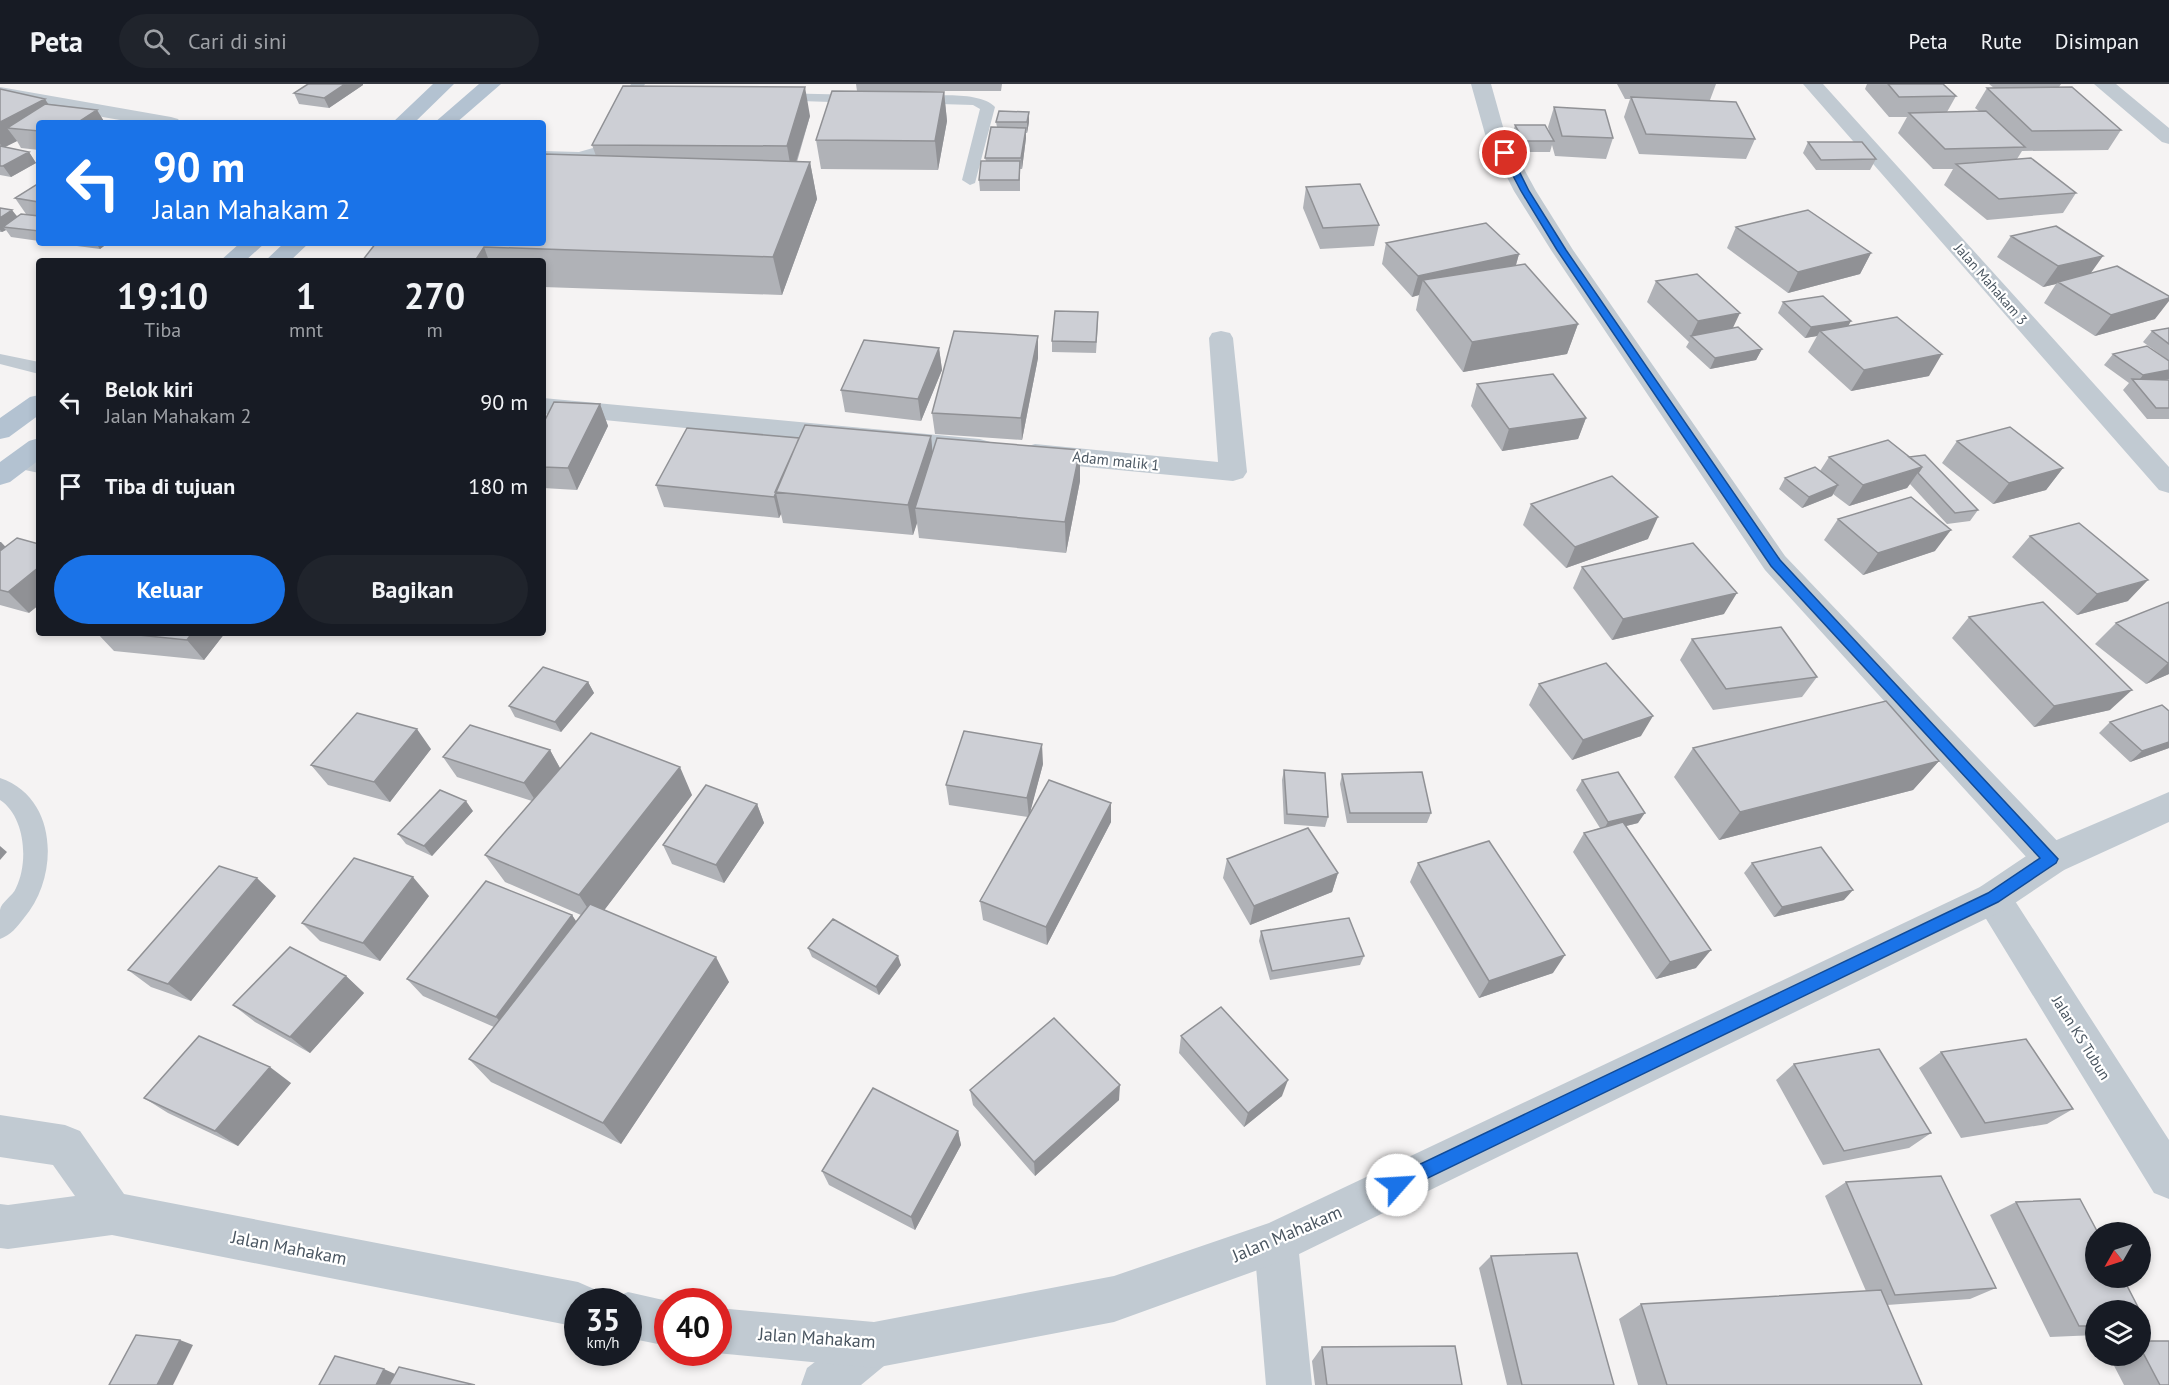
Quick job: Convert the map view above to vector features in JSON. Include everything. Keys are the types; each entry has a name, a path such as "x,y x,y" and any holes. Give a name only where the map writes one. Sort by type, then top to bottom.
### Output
{"main road":[{"path":"405,120 444,84"},
{"path":"448,120 491,84"},
{"path":"235,258 250,246"},
{"path":"280,258 294,246"},
{"path":"0,431 36,405"}],"street":[{"path":"1481,84 1495,134 1525,191 1562,250 1775,563 2051,859"},
{"name":"Jalan Mahakam 3","path":"1813,84 2169,484"},
{"path":"2104,84 2169,138"},
{"path":"0,93 154,120"},
{"name":"Adam malik 1","path":"546,406 1233,472 1221,338"},
{"name":"Jalan Mahakam","path":"732,1332 874,1345 1114,1299 1276,1243 1993,897 2051,859 2169,807"},
{"name":"Jalan KS Tubun","path":"1993,897 2169,1178"},
{"path":"0,1136 65,1146 112,1213"},
{"name":"Jalan Mahakam","path":"0,1226 8,1227 112,1213 564,1302"},
{"path":"1276,1243 1289,1385"},
{"path":"824,1385 874,1345"}],"lane":[{"path":"546,156 580,157 599,151 639,91"},
{"path":"763,97 975,101 985,104 988,107 969,180"},
{"path":"0,359 36,367"},
{"path":"0,788 8,791 28,811 33,836 35,869 28,892 0,927"}],"building":[{"path":"308,84 345,84 324,98 294,93"},
{"path":"1888,84 1943,84 1956,96 1899,97"},
{"path":"623,86 805,87 787,146 592,145"},
{"path":"2072,87 2121,130 2032,131 1987,88"},
{"path":"0,89 45,99 0,122"},
{"path":"832,91 944,92 935,141 816,140"},
{"path":"1631,97 1736,102 1755,139 1646,134"},
{"path":"45,104 97,110 82,120 36,120 36,131 7,128"},
{"path":"1554,107 1605,110 1613,138 1562,136"},
{"path":"999,111 1029,112 1027,122 996,122"},
{"path":"1986,111 2025,147 1945,149 1909,113"},
{"path":"1515,125 1545,125 1554,141 1524,141"},
{"path":"991,127 1026,128 1021,158 985,158"},
{"path":"1808,142 1862,142 1876,159 1821,160"},
{"path":"0,146 29,152 0,166"},
{"path":"546,154 810,162 773,257 484,247 477,258 364,258 374,246 546,246"},
{"path":"2031,158 2076,193 1999,199 1956,164"},
{"path":"981,161 1020,161 1019,180 979,180"},
{"path":"1360,184 1379,225 1323,228 1306,187"},
{"path":"36,185 36,202 15,198"},
{"path":"0,208 12,210 0,218"},
{"path":"1808,210 1871,253 1798,272 1736,227"},
{"path":"21,214 36,216 36,231 3,227"},
{"path":"1486,223 1519,254 1418,276 1386,243"},
{"path":"2056,226 2103,256 2058,266 2011,236"},
{"path":"1525,264 1578,324 1472,342 1423,280"},
{"path":"2117,266 2169,298 2111,315 2058,282"},
{"path":"1697,274 1740,313 1698,321 1656,281"},
{"path":"1823,296 1851,321 1811,327 1783,302"},
{"path":"1055,311 1098,312 1096,342 1052,341"},
{"path":"1897,317 1942,354 1864,370 1820,331"},
{"path":"1738,327 1762,349 1715,358 1691,336"},
{"path":"2169,328 2169,344 2152,331"},
{"path":"954,331 1038,336 1021,418 932,413"},
{"path":"864,340 939,348 918,399 841,390"},
{"path":"2147,346 2169,361 2169,370 2143,375 2113,354"},
{"path":"1553,374 1586,418 1509,429 1477,384"},
{"path":"2132,379 2169,380 2169,408 2156,408"},
{"path":"554,402 600,404 568,468 546,467 546,418"},
{"path":"805,425 931,436 908,505 775,492"},
{"path":"2010,427 2063,468 2009,483 1957,441"},
{"path":"687,428 799,438 774,497 656,485"},
{"path":"937,438 1080,450 1065,522 915,508"},
{"path":"1888,440 1922,467 1863,485 1829,457"},
{"path":"1925,455 1978,510 1955,513 1918,473 1922,467 1909,457"},
{"path":"1815,467 1838,485 1809,497 1785,478"},
{"path":"1612,476 1658,517 1575,547 1531,504"},
{"path":"1911,497 1951,530 1878,553 1838,519"},
{"path":"2079,523 2148,580 2097,594 2030,536"},
{"path":"17,538 36,543 36,569 8,592 0,590 0,551"},
{"path":"1693,543 1737,593 1623,619 1582,567"},
{"path":"2043,602 2132,690 2054,706 1969,617"},
{"path":"2169,602 2169,663 2168,663 2116,623"},
{"path":"1781,627 1817,677 1726,689 1692,639"},
{"path":"148,636 190,636 187,640"},
{"path":"1606,663 1653,716 1583,740 1539,684"},
{"path":"543,667 588,682 555,722 509,706"},
{"path":"1886,701 1939,761 1740,812 1693,748"},
{"path":"2162,705 2169,711 2169,742 2142,751 2110,722"},
{"path":"357,713 417,729 374,782 311,765"},
{"path":"470,725 550,750 524,783 443,757"},
{"path":"964,731 1042,744 1027,798 946,785"},
{"path":"591,733 680,767 579,895 485,855"},
{"path":"1284,770 1325,773 1328,817 1287,814"},
{"path":"1422,772 1431,813 1350,813 1342,774"},
{"path":"1618,772 1645,813 1608,822 1582,780"},
{"path":"1049,780 1111,803 1046,927 980,901"},
{"path":"706,785 757,804 716,865 663,845"},
{"path":"440,790 466,801 424,846 398,834"},
{"path":"1623,822 1711,950 1670,962 1584,833"},
{"path":"1308,828 1338,873 1254,906 1227,859"},
{"path":"1489,841 1565,955 1489,981 1418,863"},
{"path":"1821,847 1853,890 1782,907 1752,863"},
{"path":"354,858 413,877 363,943 302,923"},
{"path":"219,866 257,878 168,984 128,970"},
{"path":"486,881 572,915 496,1017 407,979"},
{"path":"590,904 716,957 603,1123 469,1059"},
{"path":"1349,918 1364,956 1272,971 1261,931"},
{"path":"833,919 898,956 876,987 808,948"},
{"path":"290,947 346,976 290,1037 233,1005"},
{"path":"1221,1007 1288,1080 1248,1113 1181,1036"},
{"path":"1054,1018 1120,1085 1034,1162 970,1090"},
{"path":"199,1036 270,1067 215,1131 144,1098"},
{"path":"2026,1039 2073,1109 1985,1123 1941,1052"},
{"path":"1879,1049 1931,1133 1844,1151 1794,1064"},
{"path":"873,1088 958,1131 911,1217 822,1171"},
{"path":"1941,1176 1996,1288 1895,1295 1846,1182"},
{"path":"2080,1199 2092,1222 2085,1222 2085,1288 2128,1288 2134,1300 2085,1300 2085,1326 2079,1326 2016,1202"},
{"path":"1577,1253 1614,1385 1522,1385 1491,1256"},
{"path":"1881,1290 1922,1385 1667,1385 1641,1304"},
{"path":"136,1335 180,1340 157,1385 109,1385"},
{"path":"2151,1341 2169,1341 2169,1385 2160,1385 2150,1366"},
{"path":"1455,1346 1462,1385 1327,1385 1322,1347"},
{"path":"335,1356 384,1369 376,1385 319,1385"},
{"path":"399,1367 475,1385 389,1385"}],"route":[{"path":"1397,1185 1993,897 2051,859 1775,563 1562,250 1525,191 1505,153"}]}
